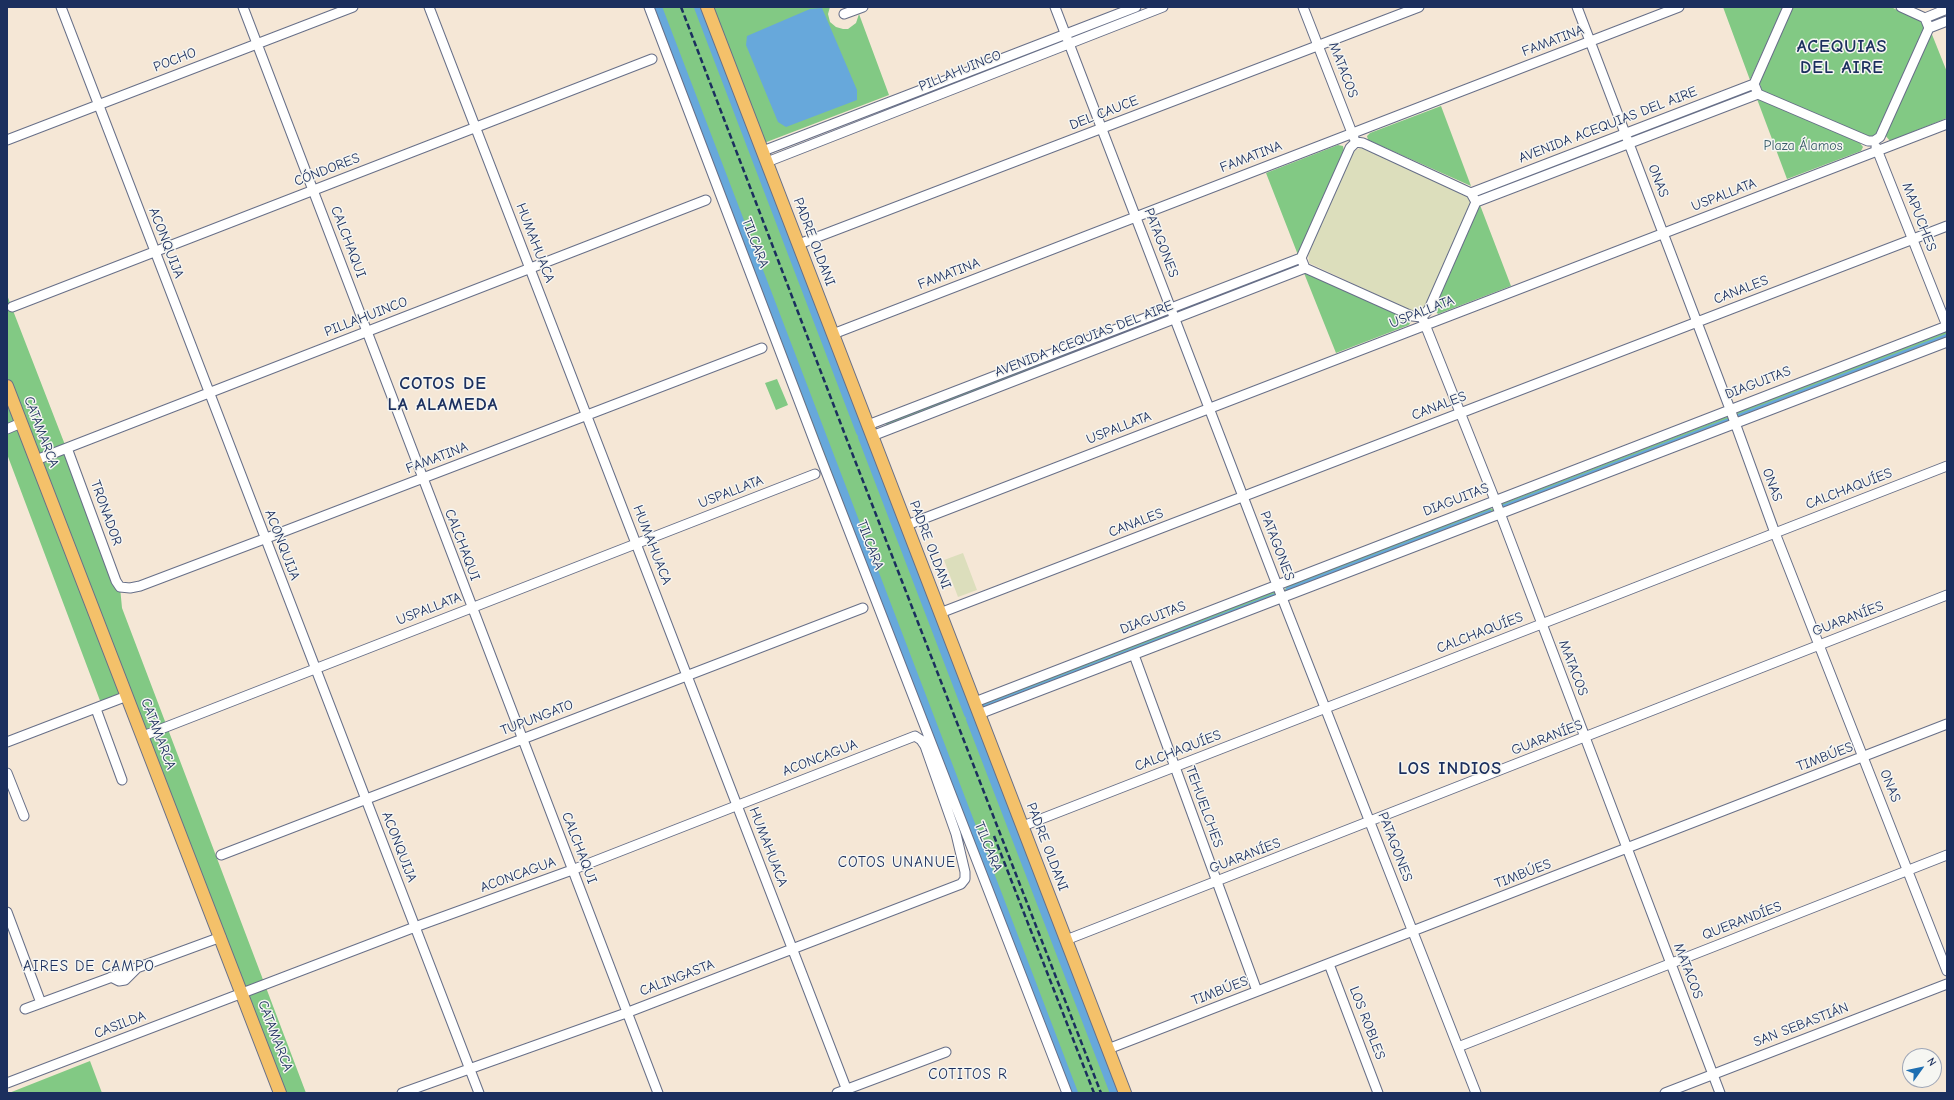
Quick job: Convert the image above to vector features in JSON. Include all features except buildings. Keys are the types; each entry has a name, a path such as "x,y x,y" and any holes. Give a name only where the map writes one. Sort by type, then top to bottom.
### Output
{"main road":[{"name":"PADRE OLDANI","path":"707,7 1125,1093"},
{"name":"CATAMARCA","path":"7,386 280,1093"}],"street":[{"name":"ACONQUIJA","path":"60,7 209,392 264,539 316,668 365,799 480,1093"},
{"name":"CALCHAQUI","path":"242,7 368,331 422,479 658,1093"},
{"name":"POCHO","path":"7,140 352,7"},
{"name":"HUMAHUACA","path":"429,7 848,1091"},
{"name":"TILCARA","path":"650,7 821,457 1067,1093"},
{"path":"844,14 863,7"},
{"name":"PATAGONES","path":"1055,7 1282,598 1476,1093"},
{"name":"PILLAHUINCO","path":"765,156 1068,38 1136,7"},
{"name":"PILLAHUINCO","path":"1068,38 1164,7"},
{"name":"MATACOS","path":"1303,7 1356,142"},
{"name":"DEL CAUCE","path":"799,244 1419,7"},
{"name":"ONAS","path":"1577,7 1730,409 1775,533 1947,971"},
{"name":"FAMATINA","path":"833,334 1680,7"},
{"path":"1788,7 1754,84 1758,94 1861,139 1874,141 1880,137 1929,28 1947,21"},
{"path":"1901,7 1925,18 1929,28"},
{"path":"1925,18 1947,9"},
{"name":"CÓNDORES","path":"12,307 652,59"},
{"name":"AVENIDA ACEQUIAS DEL AIRE","path":"1471,193 1754,84"},
{"name":"AVENIDA ACEQUIAS DEL AIRE","path":"1476,202 1758,94"},
{"name":"USPALLATA","path":"907,525 1209,409 1424,321 1663,234 1947,124"},
{"name":"MAPUCHES","path":"1874,141 1947,326"},
{"path":"1356,142 1363,143 1471,193 1476,202 1424,321 1305,268 1301,258 1350,148 1356,142"},
{"name":"PILLAHUINCO","path":"36,460 706,200"},
{"name":"CANALES","path":"940,613 1947,226"},
{"name":"AVENIDA ACEQUIAS DEL AIRE","path":"870,430 1171,308 1301,258"},
{"name":"AVENIDA ACEQUIAS DEL AIRE","path":"870,430 1305,268"},
{"name":"MATACOS","path":"1424,321 1495,500 1720,1093"},
{"name":"DIAGUITAS","path":"975,702 1947,326"},
{"name":"DIAGUITAS","path":"980,714 1947,342"},
{"name":"FAMATINA","path":"120,587 140,586 762,348"},
{"path":"7,429 21,423"},
{"name":"TRONADOR","path":"67,448 116,580 120,587"},
{"name":"CALCHAQUÍES","path":"1023,826 1947,466"},
{"name":"USPALLATA","path":"142,736 815,474"},
{"name":"GUARANÍES","path":"1066,940 1947,596"},
{"name":"TUPUNGATO","path":"221,855 863,608"},
{"name":"TEHUELCHES","path":"1134,655 1257,991"},
{"path":"7,742 127,696"},
{"path":"96,709 122,780"},
{"name":"TIMBÚES","path":"1108,1049 1947,724"},
{"name":"TILCARA","path":"915,736 921,740 925,746 956,834 965,872 964,879 960,884"},
{"name":"ACONCAGUA","path":"242,993 415,927 572,870 915,736"},
{"path":"7,773 24,816"},
{"name":"QUERANDÍES","path":"1458,1047 1947,856"},
{"name":"CALINGASTA","path":"402,1093 626,1013 960,884"},
{"path":"7,912 41,1003"},
{"path":"25,1009 220,937"},
{"name":"LOS ROBLES","path":"1329,964 1378,1093"},
{"name":"SAN SEBASTIÁN","path":"1665,1093 1947,984"},
{"name":"CASILDA","path":"7,1083 242,993"},
{"path":"837,1093 848,1091 946,1052"}],"shaded area":[{"path":"1360,148 1467,193 1472,203 1428,305 1421,312 1414,312 1309,263 1308,253 1351,155"},
{"path":"963,553 977,590 958,597 944,560"}],"green space":[{"path":"649,7 707,7 1125,1093 1067,1093"},
{"path":"712,7 830,7 828,14 830,22 836,27 843,29 848,29 856,23 859,14 889,95 764,143"},
{"path":"1723,7 1783,7 1750,80"},
{"name":"Plaza Álamos","path":"1791,7 1891,7 1920,21 1923,25 1923,32 1877,134 1871,138 1762,91 1759,81"},
{"path":"1931,32 1947,72 1947,118 1890,141 1885,135"},
{"path":"1748,90 1749,93 1635,136 1635,134"},
{"name":"Plaza Álamos","path":"1757,99 1761,99 1860,143 1863,147 1861,151 1787,179"},
{"path":"1441,106 1471,186 1368,140 1367,136 1370,133"},
{"path":"1616,142 1617,144 1481,195 1481,194"},
{"path":"1338,145 1343,146 1344,151 1298,255 1266,173"},
{"path":"1480,205 1511,286 1438,314 1434,309"},
{"path":"1296,264 1297,266 1184,311 1181,309"},
{"path":"1304,273 1408,318 1411,321 1409,325 1336,353"},
{"path":"7,295 120,587 122,608 306,1093 280,1093 127,697 102,706 7,454"},
{"path":"1162,316 1163,318 886,425 885,423"},
{"path":"1947,331 1947,339 1738,418 1736,415 1739,411"},
{"path":"777,379 788,405 776,410 765,383"},
{"path":"1726,417 1729,418 1730,422 1503,510 1501,504"},
{"path":"1490,508 1493,509 1494,513 1285,592 1284,591 1287,586"},
{"path":"1273,591 1276,593 1276,597 983,709 981,704"},
{"path":"90,1061 102,1093 9,1093"}],"water":[{"path":"822,8 857,90 857,100 786,127 778,122 746,45 747,36 810,9"}],"waterway":[{"path":"658,7 1074,1093"},
{"path":"698,7 860,432"},
{"path":"1739,415 1947,335"},
{"path":"1503,506 1727,420"},
{"path":"862,437 968,714"},
{"path":"1287,589 1490,511"},
{"path":"984,706 1274,595"},
{"path":"970,719 1114,1093"}],"railway":[{"path":"681,7 847,440 1101,1093"},
{"path":"994,836 1094,1093"}],"district":[{"name":"ACEQUIAS DEL AIRE","path":"1842,57"},
{"name":"COTOS DE LA ALAMEDA","path":"443,394"},
{"name":"LOS INDIOS","path":"1450,769"},
{"name":"COTOS UNANUE","path":"897,863"},
{"name":"AIRES DE CAMPO","path":"89,967"},
{"name":"COTITOS R","path":"968,1075"}]}
